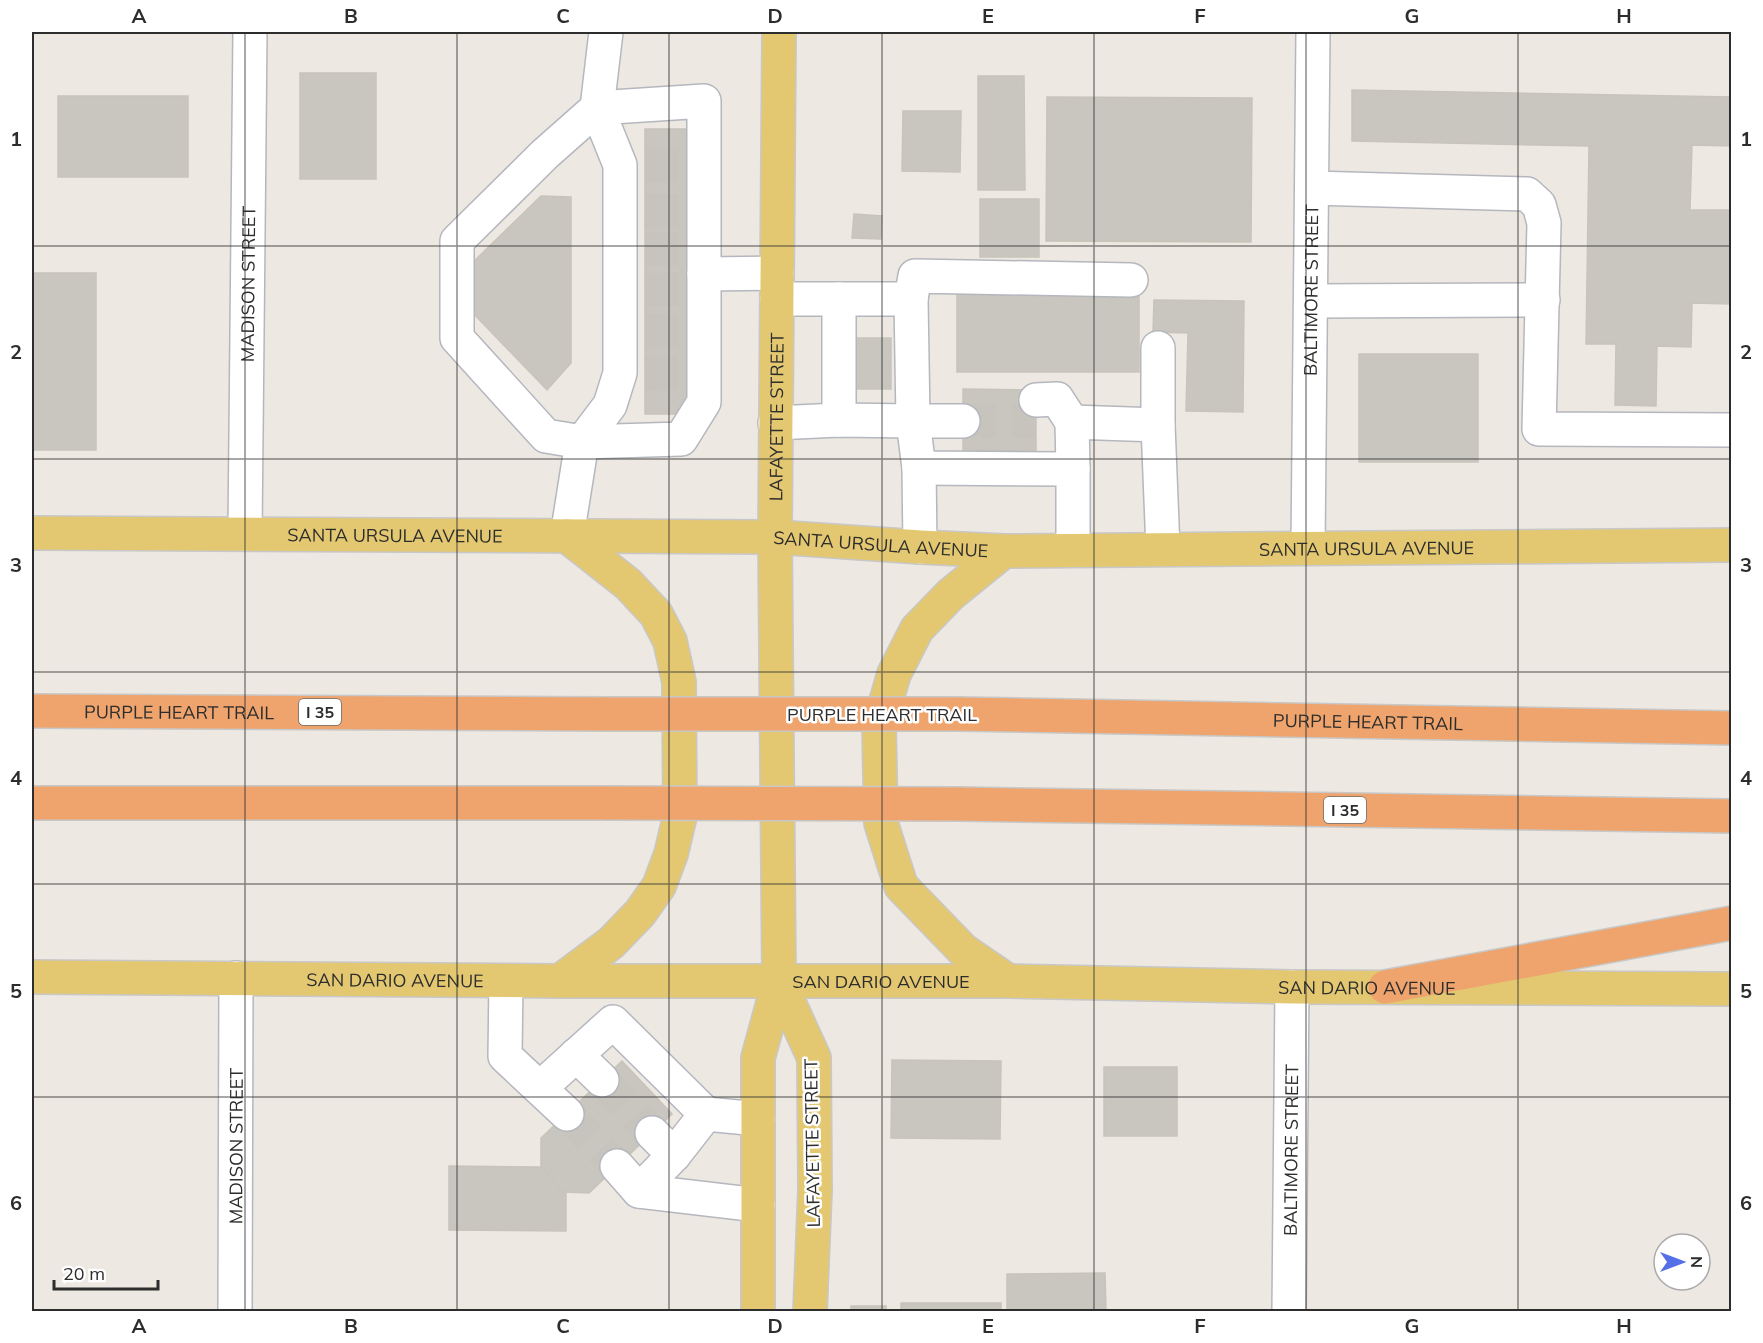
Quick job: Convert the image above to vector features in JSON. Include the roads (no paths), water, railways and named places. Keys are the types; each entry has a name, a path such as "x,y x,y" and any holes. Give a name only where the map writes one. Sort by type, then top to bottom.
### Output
{"highway":[{"name":"PURPLE HEART TRAIL","path":"32,711 958,714 1731,728"},
{"name":"I 35","path":"32,803 958,804 1731,816"},
{"path":"1385,987 1731,922"}],"main road":[{"name":"LAFAYETTE STREET","path":"758,1311 758,1058 779,981 775,423 779,32"},
{"name":"SANTA URSULA AVENUE","path":"32,533 775,537 920,548 1004,550 1731,545"},
{"path":"560,981 611,943 640,913 659,886 671,854 680,816 679,682 670,641 656,614 628,584 567,536"},
{"path":"1004,550 951,594 917,629 894,674 879,726 881,823 901,886 963,950 1008,981"},
{"name":"SAN DARIO AVENUE","path":"32,977 506,981 1008,981 1292,987 1731,989"},
{"name":"LAFAYETTE STREET","path":"779,981 814,1058 815,1190 810,1311"}],"street":[{"name":"MADISON STREET","path":"245,534 250,32"},
{"path":"567,536 582,442 632,373 632,165 597,108 606,32"},
{"name":"BALTIMORE STREET","path":"1308,548 1313,32"},
{"path":"704,101 699,165 699,372 704,402 681,439 582,442 546,436 458,338 457,241 545,154 597,108 704,101"},
{"path":"1312,188 1527,194 1539,205 1544,223 1539,429 1731,430"},
{"path":"700,270 839,299 911,299"},
{"path":"920,548 919,468 912,410 911,299 915,276 1131,280"},
{"path":"839,299 839,420"},
{"path":"1311,301 1543,300"},
{"path":"1158,348 1158,425 1163,549"},
{"path":"1036,410 1057,399 1072,422 1073,549"},
{"path":"775,423 839,420 912,410 963,410"},
{"path":"1072,422 1158,425"},
{"path":"919,468 1073,469"},
{"name":"MADISON STREET","path":"235,1311 236,978"},
{"path":"506,981 505,1056 567,1114"},
{"path":"608,981 613,1022 706,1114 758,1119"},
{"name":"BALTIMORE STREET","path":"1289,1311 1292,987"},
{"path":"540,1088 613,1022"},
{"path":"576,1055 602,1080"},
{"path":"639,1191 663,1144 706,1114"},
{"path":"617,1166 639,1191 758,1205"}],"tunnel":[{"path":"645,165 694,165"},
{"path":"645,210 694,211"},
{"path":"645,249 694,249"},
{"path":"645,290 694,289"},
{"path":"645,331 694,331"},
{"path":"645,373 694,372"},
{"path":"963,421 1036,421"},
{"path":"602,1080 652,1133"},
{"path":"567,1114 617,1166"}]}
